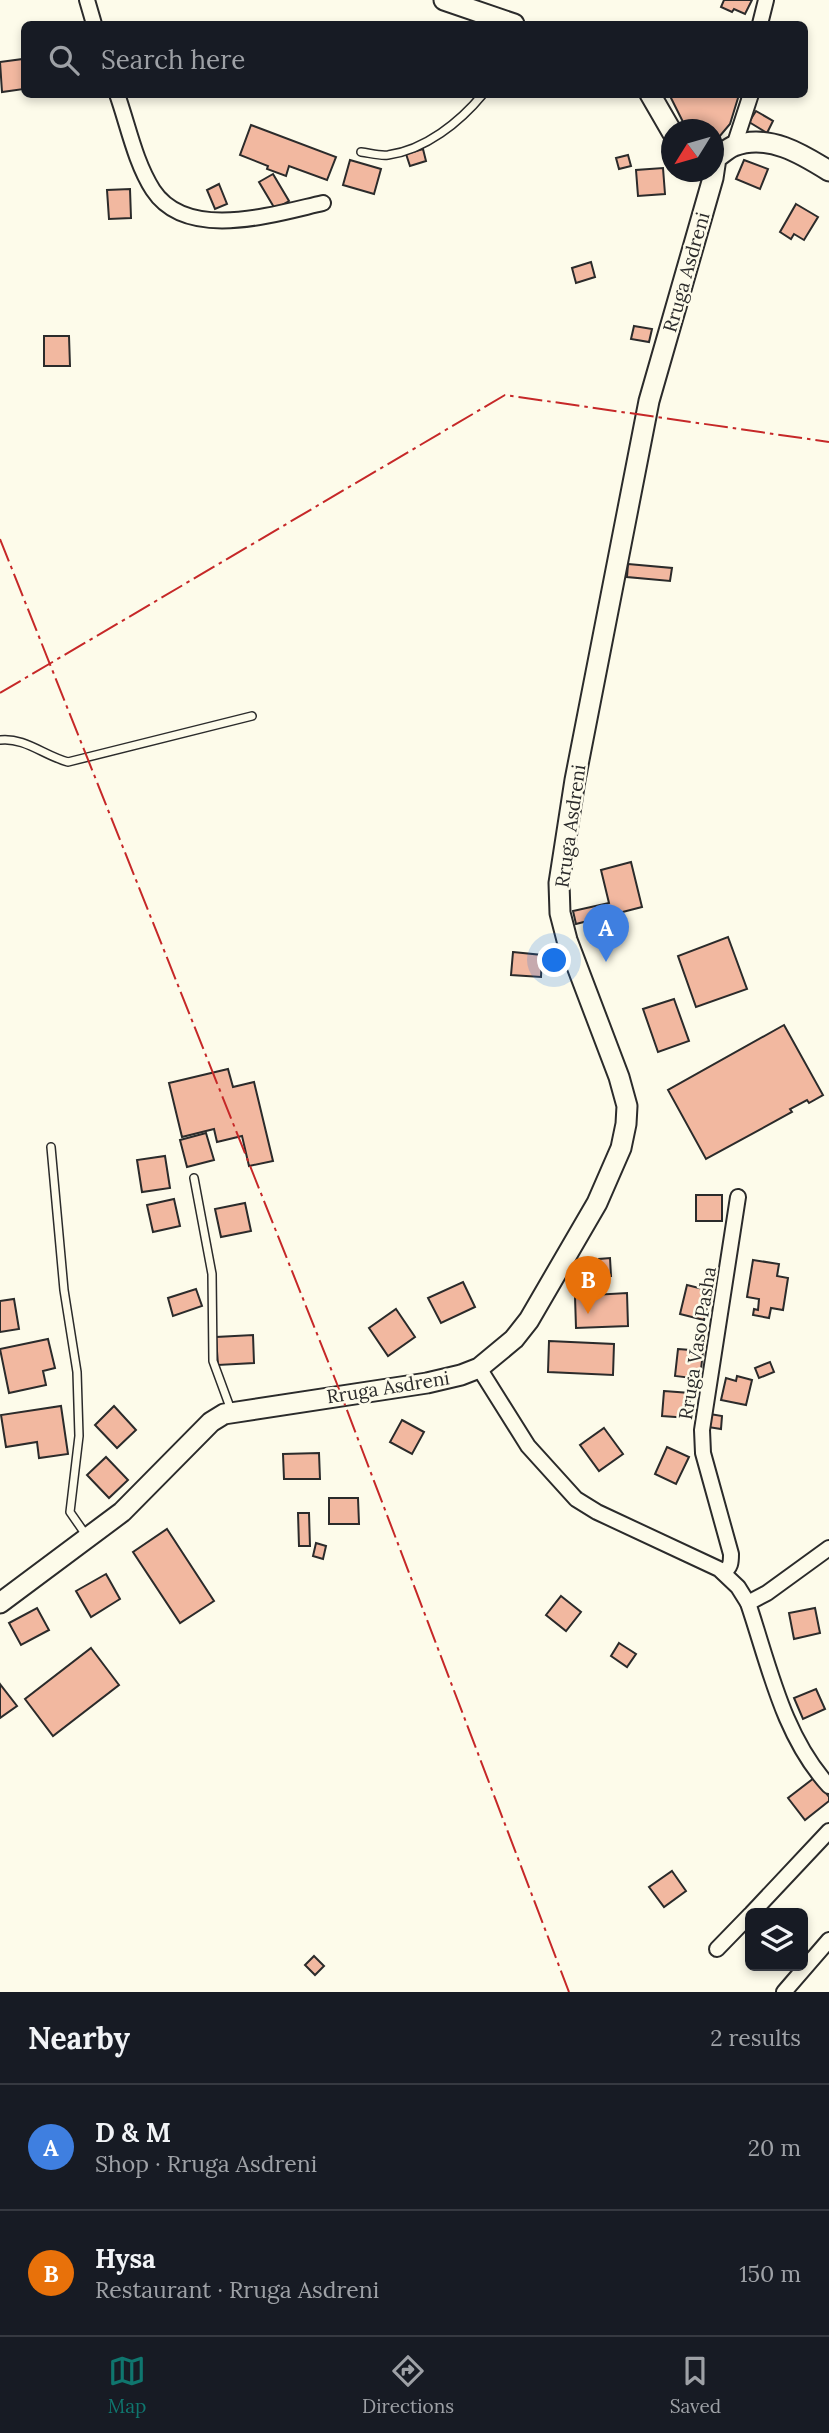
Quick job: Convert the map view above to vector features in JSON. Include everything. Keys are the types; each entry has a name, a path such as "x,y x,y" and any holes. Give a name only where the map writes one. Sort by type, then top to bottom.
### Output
{"street":[{"path":"87,0 93,21"},
{"path":"444,0 505,21"},
{"path":"761,21 766,0"},
{"path":"118,98 142,169 154,191 169,207 187,217 208,221 266,216 323,203"},
{"path":"652,98 664,119"},
{"path":"750,98 734,146 762,143 785,147 829,171"},
{"name":"Rruga Asdreni","path":"724,152 734,146"},
{"name":"Rruga Asdreni","path":"0,1603 89,1538 147,1488 211,1422 233,1412 427,1383 479,1368 514,1339 546,1294 597,1203 621,1148 627,1106 619,1077 567,940 560,912 559,883 575,779 649,401 708,182"},
{"name":"Rruga Vaso Pasha","path":"723,1572 731,1563 731,1554 703,1453 702,1430 738,1197"},
{"path":"479,1368 528,1446 576,1499 597,1512 723,1572 738,1587 748,1603 797,1743 829,1786"},
{"path":"748,1603 767,1594 829,1548"},
{"path":"757,1908 829,1831"},
{"path":"717,1950 745,1920"},
{"path":"784,1992 829,1940"}],"lane":[{"path":"361,152 385,155 401,152 440,134 456,123 479,98"},
{"path":"0,740 14,739 43,754 68,762 252,716"},
{"path":"51,1147 64,1290 77,1372 79,1436 70,1511 89,1538"},
{"path":"194,1178 212,1274 213,1361 233,1412"}],"building":[{"path":"724,0 752,0 745,14 721,7"},
{"path":"21,59 21,89 2,92 0,62"},
{"path":"671,98 738,98 730,124 724,131 724,119 682,119"},
{"path":"756,111 773,121 767,133 749,122"},
{"path":"251,125 336,157 327,180 289,166 286,176 240,155"},
{"path":"423,149 426,161 410,166 406,154"},
{"path":"628,155 631,166 619,169 616,158"},
{"path":"350,160 381,169 374,194 343,185"},
{"path":"744,160 768,169 760,189 736,179"},
{"path":"661,168 661,182 664,182 665,194 638,196 636,170"},
{"path":"273,174 289,201 275,209 259,182"},
{"path":"219,184 227,204 215,209 207,190"},
{"path":"130,189 131,218 109,219 107,190"},
{"path":"796,204 818,217 804,240 794,234 791,239 780,232"},
{"path":"591,262 595,277 576,283 572,268"},
{"path":"634,326 652,329 649,342 631,339"},
{"path":"44,336 69,336 70,366 44,366"},
{"path":"628,564 672,568 670,581 627,577"},
{"path":"631,862 642,907 576,924 573,911 609,903 601,870"},
{"path":"728,937 747,989 696,1007 678,956"},
{"path":"513,952 542,955 541,977 511,975"},
{"path":"674,999 689,1041 658,1052 643,1009"},
{"path":"784,1025 823,1095 790,1109 792,1112 706,1159 668,1090"},
{"path":"228,1069 233,1087 254,1082 273,1161 249,1166 242,1136 217,1142 214,1129 182,1137 169,1083"},
{"path":"206,1133 214,1160 187,1167 180,1140"},
{"path":"165,1156 170,1188 142,1192 137,1160"},
{"path":"696,1195 722,1195 722,1221 696,1221"},
{"path":"174,1199 180,1226 153,1232 147,1205"},
{"path":"245,1203 251,1231 221,1237 215,1209"},
{"path":"610,1258 611,1276 600,1277 599,1259"},
{"path":"753,1260 779,1264 777,1276 788,1278 783,1310 771,1308 769,1318 753,1315 754,1309 758,1310 759,1299 747,1297"},
{"path":"463,1282 475,1307 441,1323 428,1298"},
{"path":"687,1285 711,1291 704,1320 680,1314"},
{"path":"196,1289 202,1306 173,1316 168,1298"},
{"path":"627,1293 628,1326 576,1328 575,1296"},
{"path":"14,1299 19,1329 0,1332 0,1301"},
{"path":"396,1309 415,1337 388,1356 369,1328"},
{"path":"253,1335 254,1363 218,1365 216,1337"},
{"path":"48,1339 55,1368 43,1371 46,1385 9,1393 0,1349"},
{"path":"549,1341 614,1344 613,1375 548,1372"},
{"path":"678,1349 703,1351 700,1379 675,1376"},
{"path":"770,1362 774,1372 759,1378 755,1368"},
{"path":"737,1376 752,1380 746,1405 721,1400 726,1378 736,1381"},
{"path":"664,1391 690,1393 689,1418 662,1416"},
{"path":"61,1406 68,1454 39,1458 37,1442 6,1447 1,1415"},
{"path":"114,1406 136,1430 117,1448 95,1425"},
{"path":"710,1414 722,1416 721,1429 708,1427"},
{"path":"402,1420 424,1432 412,1454 390,1442"},
{"path":"604,1428 623,1454 599,1471 580,1445"},
{"path":"667,1447 689,1457 676,1484 655,1474"},
{"path":"319,1453 320,1479 284,1479 283,1454"},
{"path":"106,1457 128,1480 109,1498 87,1475"},
{"path":"329,1498 358,1498 359,1524 329,1524"},
{"path":"298,1513 309,1513 310,1546 299,1546"},
{"path":"167,1529 214,1601 180,1623 133,1552"},
{"path":"316,1543 326,1546 323,1559 313,1556"},
{"path":"106,1574 120,1599 91,1617 76,1591"},
{"path":"561,1596 581,1612 566,1631 546,1615"},
{"path":"37,1608 49,1630 21,1645 9,1623"},
{"path":"815,1608 820,1633 794,1639 789,1613"},
{"path":"619,1643 636,1654 627,1667 611,1656"},
{"path":"91,1648 119,1685 53,1736 25,1699"},
{"path":"0,1684 17,1706 0,1718"},
{"path":"816,1689 825,1709 803,1719 794,1698"},
{"path":"814,1778 829,1797 829,1801 805,1820 788,1798"},
{"path":"672,1871 686,1891 664,1907 649,1887"},
{"path":"314,1956 324,1966 315,1975 305,1965"}],"power":[{"path":"0,693 505,395 829,442"},
{"path":"0,539 337,1384 569,1992"}],"place":[{"name":"D & M","path":"606,962"},
{"name":"Hysa","path":"588,1314"}]}
